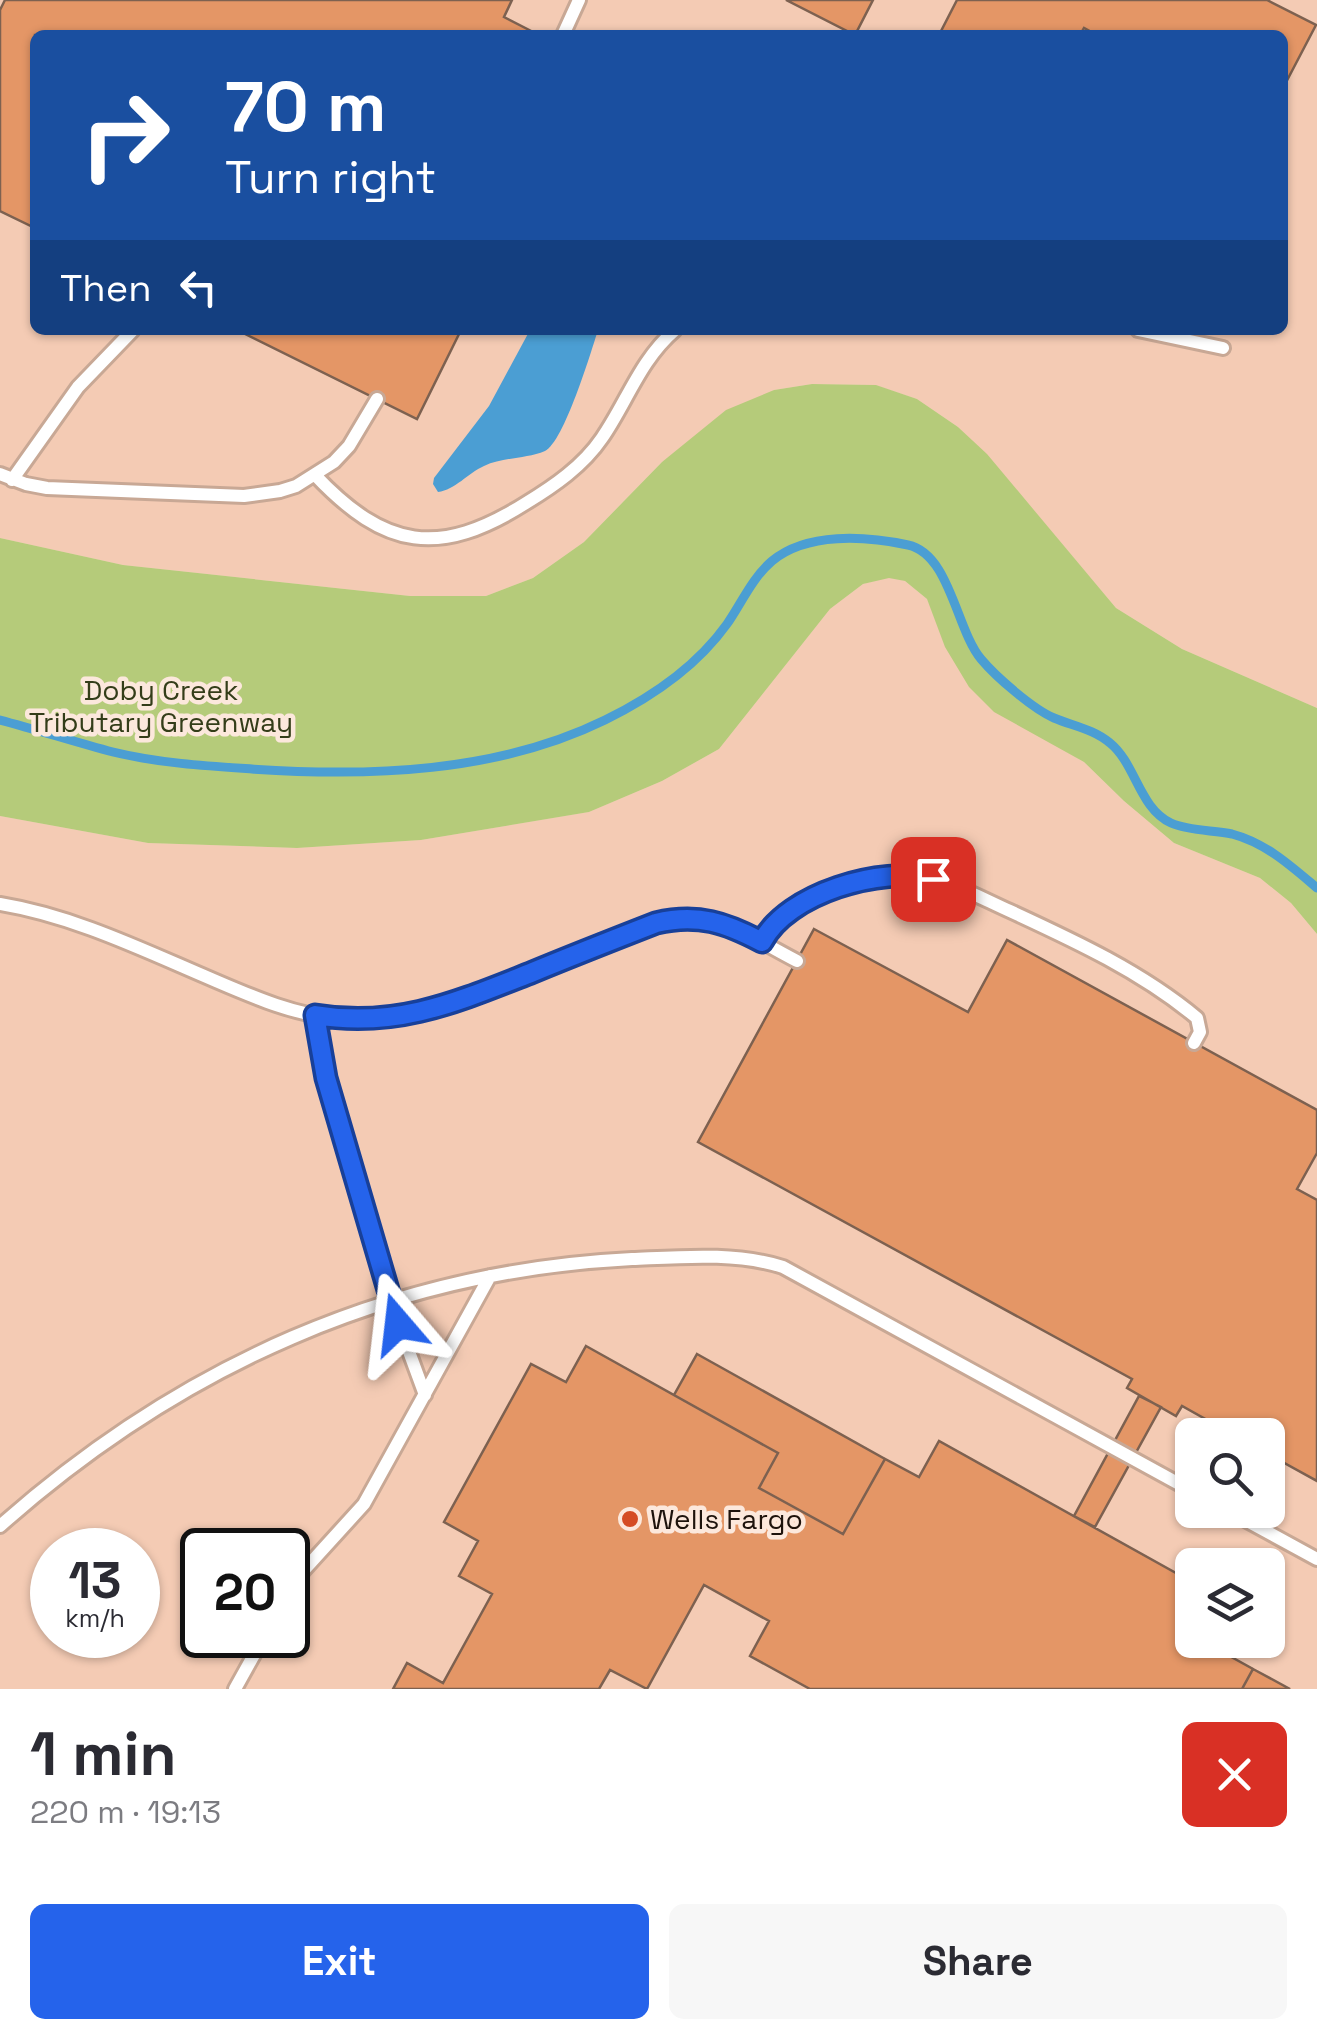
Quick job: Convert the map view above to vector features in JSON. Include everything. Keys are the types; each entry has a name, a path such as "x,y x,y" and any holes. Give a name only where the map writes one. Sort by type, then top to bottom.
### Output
{"lane":[{"path":"565,30 578,0"},
{"path":"127,335 78,387 6,477 47,488 244,496 280,491 315,475 348,446 376,399"},
{"path":"315,475 349,507 389,531 428,539 473,532 540,495 585,459 602,439 648,359 670,335"},
{"path":"1162,335 1223,348"},
{"path":"762,942 776,921 805,902 885,876 918,875 1032,921 1140,978 1197,1018 1200,1032 1194,1043"},
{"path":"0,904 92,929 250,996 340,1019 376,1019 431,1011 676,918 715,920 797,961"},
{"path":"315,1015 326,1078 390,1300 425,1395"},
{"path":"0,1526 77,1462 160,1404 263,1349 390,1300 490,1276 563,1264 640,1259 702,1258 772,1264 798,1274 1175,1482"},
{"path":"310,1564 364,1504 490,1276"},
{"path":"1261,1528 1317,1558"},
{"path":"235,1689 252,1658"}],"shaded area":[{"path":"0,0 1317,0 1317,708 1182,649 1116,608 987,455 958,427 917,399 875,385 812,384 774,390 662,462 584,542 533,578 486,596 410,596 123,565 0,538"},
{"path":"889,577 905,581 927,599 935,615 1045,739 1084,762 1174,843 1260,878 1291,903 1317,934 1317,1689 0,1689 0,816 148,843 297,848 421,840 589,812 662,781 719,749 830,609 863,584"}],"green space":[{"name":"Doby Creek Tributary Greenway","path":"812,384 876,385 917,399 958,427 987,454 1116,608 1182,649 1317,708 1317,934 1291,903 1260,878 1174,843 1084,762 994,712 969,687 945,647 927,599 905,581 889,578 863,584 830,609 719,749 662,781 589,812 421,840 297,848 148,843 0,816 0,538 123,565 410,596 486,596 533,578 584,542 662,462 726,410 774,390"}],"water":[{"path":"527,335 596,335 576,395 560,431 545,451 491,463 438,492 434,478 489,406"}],"building":[{"path":"5,0 512,0 504,17 529,30 30,30 30,226 0,211 0,10"},
{"path":"786,0 873,0 858,30 845,30"},
{"path":"957,0 1267,0 1316,25 1288,79 1288,30 942,30"},
{"path":"247,335 459,335 417,419"},
{"path":"814,929 968,1012 1007,940 1317,1110 1317,1153 1297,1189 1317,1200 1317,1481 1285,1463 1285,1418 1204,1418 1182,1406 1176,1416 1127,1388 1132,1379 698,1142"},
{"name":"Wells Fargo","path":"586,1346 778,1453 759,1488 843,1534 885,1459 919,1477 939,1441 1175,1573 1175,1658 1233,1658 1253,1669 1242,1689 810,1689 750,1656 769,1621 704,1585 647,1689 610,1670 599,1689 393,1689 407,1663 443,1683 492,1594 459,1576 478,1541 444,1522 531,1364 566,1382"},
{"path":"697,1354 885,1459 843,1534 759,1488 778,1453 674,1395"},
{"path":"1139,1396 1161,1407 1095,1527 1074,1516"},
{"path":"1253,1669 1290,1689 1242,1689"}],"waterway":[{"path":"0,720 113,752 200,765 341,772 477,761 564,738 639,702 702,654 727,624 758,575 786,552 819,541 874,540 908,545 934,562 981,659 1045,714 1110,743 1160,816 1178,826 1232,834 1256,843 1317,888"}],"place":[{"name":"Wells Fargo","path":"630,1519"}],"route":[{"path":"398,1324 326,1078 315,1015 376,1019 431,1011 676,918 715,920 762,942 784,914 828,892 885,876 908,874 933,879"}]}
